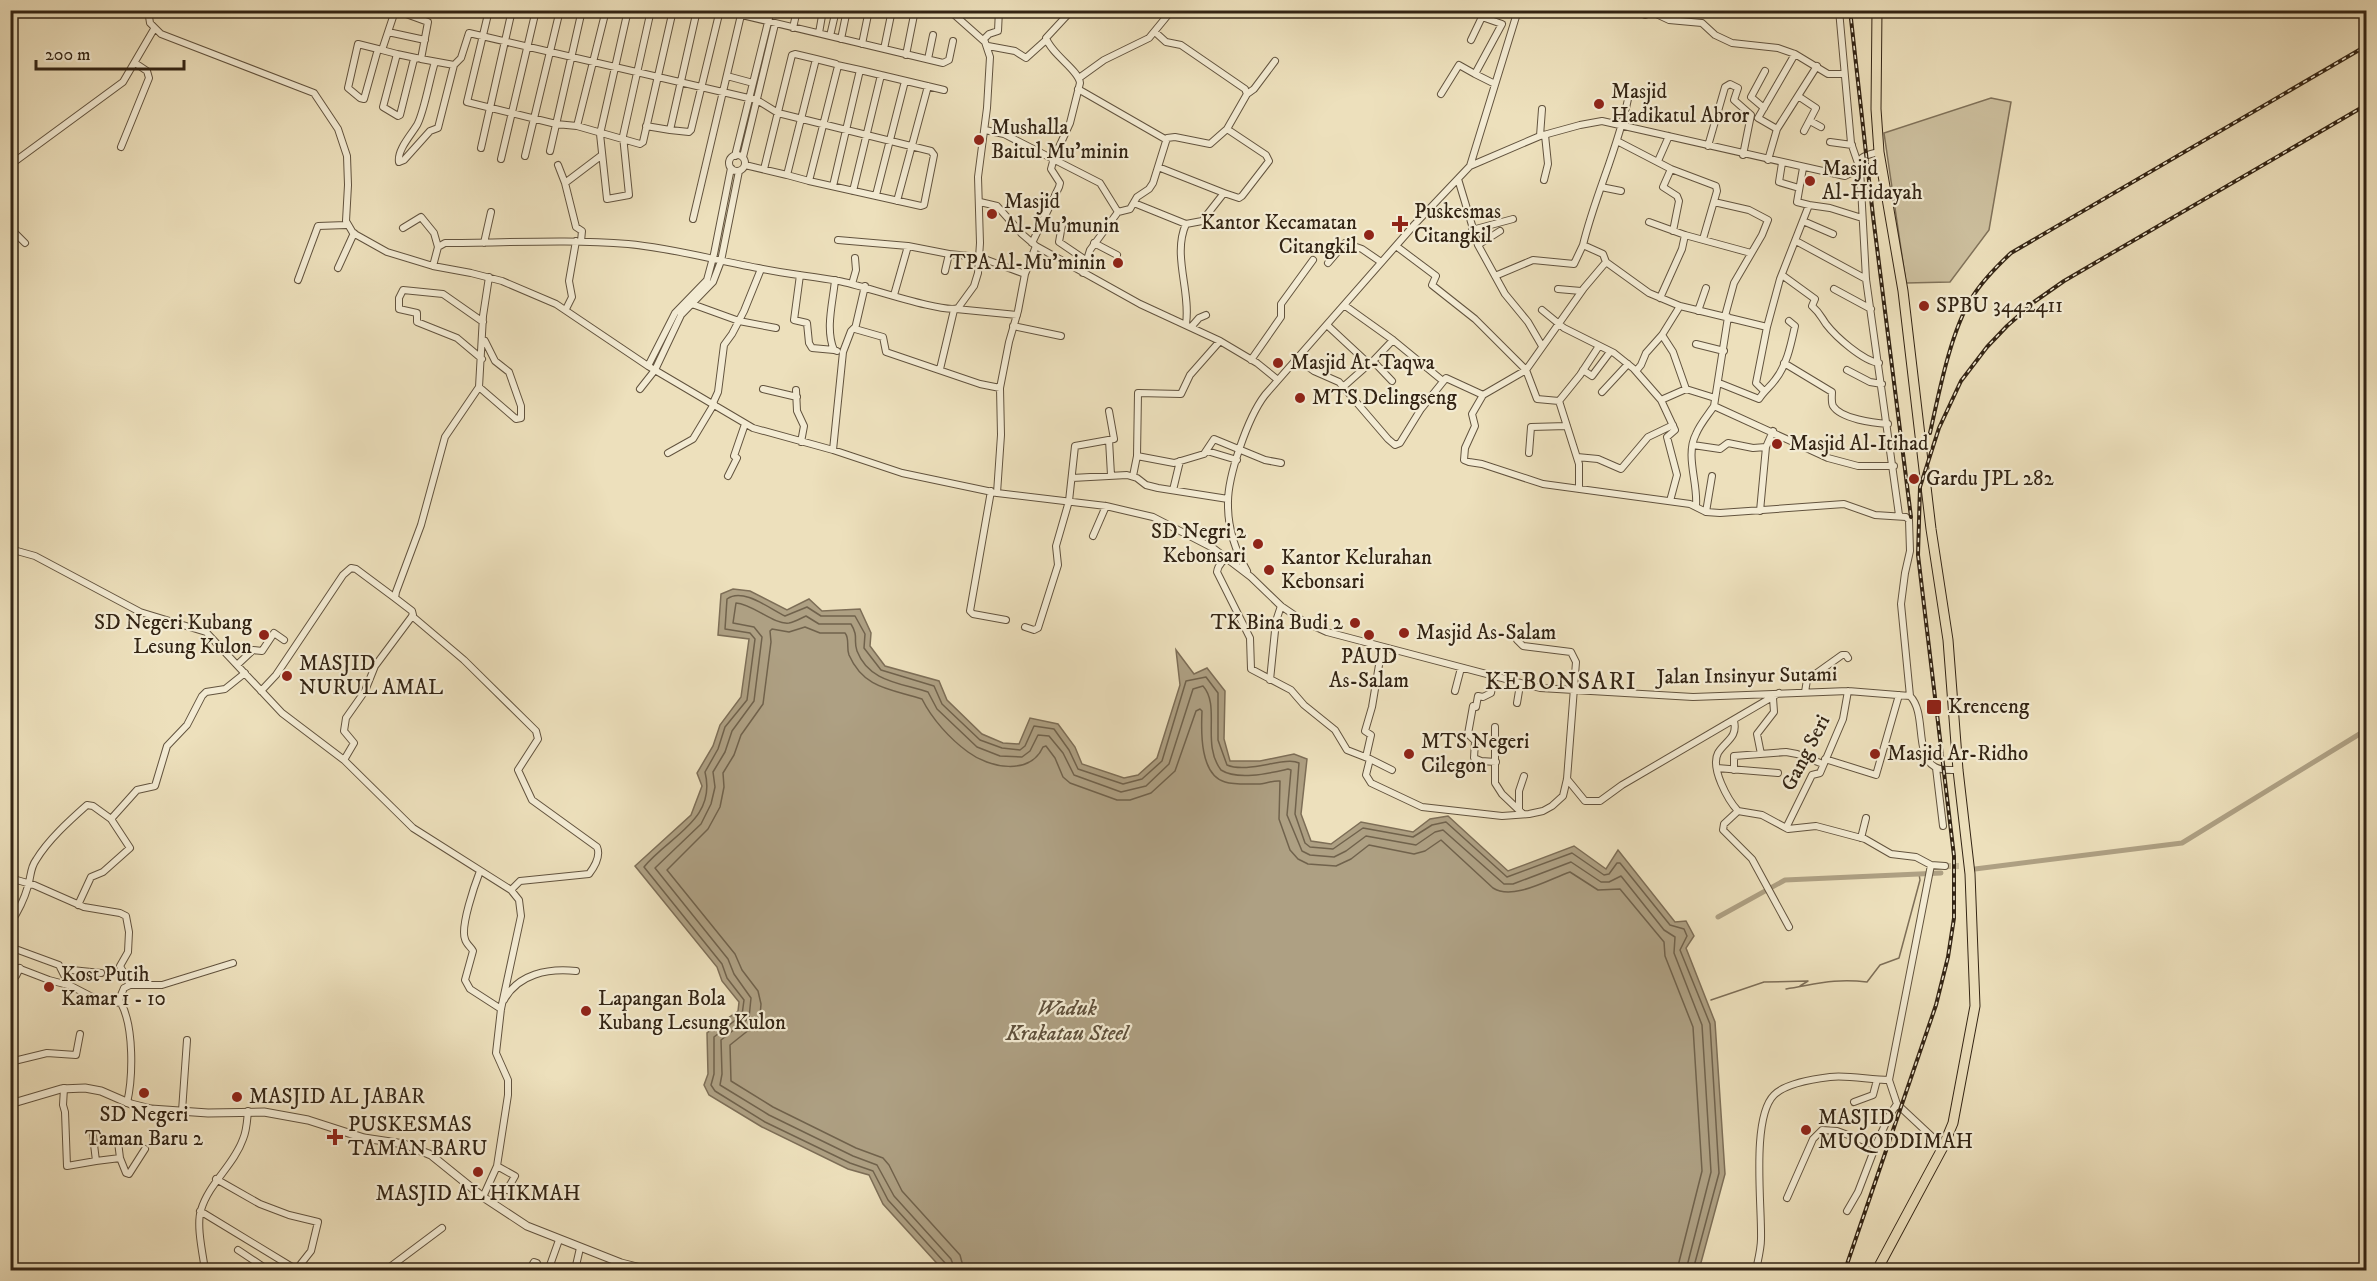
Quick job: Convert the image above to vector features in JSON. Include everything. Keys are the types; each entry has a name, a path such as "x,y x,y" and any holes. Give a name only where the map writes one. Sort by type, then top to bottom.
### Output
{"highway":[{"path":"1877,10 1875,98 1879,152 1903,291 1931,529 1948,640 1970,870 1973,1021 1953,1123 1943,1147 1877,1270"}],"street":[{"path":"148,10 148,19 154,29 171,38 314,93 338,129 347,156 346,225 318,226 298,280"},
{"path":"489,10 466,101 642,143 673,10"},
{"path":"481,148 512,10"},
{"path":"501,159 536,10"},
{"path":"525,156 560,10"},
{"path":"550,151 582,10"},
{"path":"577,126 606,10"},
{"path":"628,10 600,134 607,199 629,196 623,140 651,10"},
{"path":"670,130 697,10"},
{"path":"646,126 688,132 691,130 720,10 947,63 953,41"},
{"path":"739,157 757,100 771,23 771,10"},
{"path":"793,27 797,10"},
{"path":"819,33 823,10"},
{"path":"830,36 836,10"},
{"path":"841,39 847,10"},
{"path":"862,44 869,10"},
{"path":"884,49 892,10"},
{"path":"906,55 915,10"},
{"path":"940,369 955,310 974,286 979,257 979,168 985,130 990,57 988,46 983,40 949,10"},
{"path":"983,40 989,34 998,31 999,10"},
{"path":"988,46 1015,51 1026,58 1046,40 1047,36 1072,10"},
{"path":"1006,620 973,614 970,611 994,492 1001,435 1000,388 1025,274 1034,245 1060,183 1051,169 1066,133 1079,78 1104,60 1140,43 1155,32 1172,10"},
{"path":"1470,166 1518,10"},
{"path":"1638,10 1646,15 1652,12 1669,20 1698,22 1708,27 1715,35 1732,43 1778,48 1795,54 1830,75 1845,74"},
{"path":"1839,10 1852,146 1858,160 1866,279 1902,516"},
{"path":"397,54 383,107 398,116 400,115 418,58 425,40 429,24 427,21 395,11 380,49 364,99 348,87 358,44 380,49 397,54 418,58 435,62 454,65"},
{"path":"693,219 744,14"},
{"path":"1471,40 1482,17 1513,28"},
{"path":"435,62 418,124 407,139 399,156 399,162 404,160 432,130 438,128 454,65 461,58 469,33 615,68 637,72 658,78 749,99 757,100 778,113 931,151 934,155 924,205 897,201 745,165 739,157 749,99 771,23"},
{"path":"1475,74 1502,24"},
{"path":"10,165 123,82 154,29"},
{"path":"388,32 425,40"},
{"path":"1155,32 1166,42 1181,45 1222,72 1245,89 1247,94"},
{"path":"928,60 933,35"},
{"path":"1046,40 1059,58 1079,78"},
{"path":"1777,129 1758,120 1795,54"},
{"path":"764,170 792,55 944,90"},
{"path":"787,175 816,59"},
{"path":"1083,273 1094,243 1118,212 1130,209 1137,196 1149,189 1158,167 1165,139 1170,136 1210,144 1227,129 1247,94 1254,89 1275,61"},
{"path":"121,147 149,78 147,71 135,63"},
{"path":"809,181 837,65"},
{"path":"1441,94 1460,65 1495,84"},
{"path":"1768,160 1777,129 1817,66"},
{"path":"833,186 861,70"},
{"path":"1764,108 1750,97 1766,71"},
{"path":"854,191 881,75"},
{"path":"727,76 753,83"},
{"path":"876,195 905,81"},
{"path":"1708,146 1725,87 1730,84 1738,88 1734,100 1751,115 1743,155"},
{"path":"897,201 928,86"},
{"path":"1078,89 1165,139"},
{"path":"1798,96 1816,108 1804,131"},
{"path":"1496,276 1530,261 1574,264 1583,245 1600,188 1623,125 1628,99"},
{"path":"1542,109 1542,135 1548,164 1544,180"},
{"path":"1251,577 1238,556 1228,512 1228,499 1237,460 1253,412 1381,262 1470,166 1542,135 1596,121 1623,125 1743,155 1845,176 1855,171 1858,160"},
{"path":"1810,121 1821,127"},
{"path":"418,124 432,130"},
{"path":"1158,167 1239,198 1269,161 1266,155 1227,129"},
{"path":"985,130 1004,134 1100,183 1118,212"},
{"path":"1658,160 1669,136"},
{"path":"1617,141 1671,168 1716,186 1717,191 1703,239"},
{"path":"1830,142 1852,146"},
{"path":"1858,160 1879,152"},
{"path":"565,183 602,155"},
{"path":"648,366 675,314 706,280 713,259 731,160 739,157"},
{"path":"1782,163 1779,182 1799,188"},
{"path":"558,165 576,227 582,231 569,281 572,297 566,309"},
{"path":"640,388 655,370 678,321 712,284 721,261 738,171 745,165"},
{"path":"731,168 738,171"},
{"path":"1671,168 1663,187 1678,198 1673,231"},
{"path":"1803,168 1797,202 1830,208 1862,218"},
{"path":"1458,179 1478,245 1505,294 1528,322 1542,346"},
{"path":"1600,188 1621,191"},
{"path":"1134,203 1186,224 1204,220 1224,194"},
{"path":"980,202 997,206 1034,245 1140,304 1220,341 1278,380"},
{"path":"1695,505 1697,488 1693,472 1693,445 1696,433 1715,402 1732,286 1762,235 1768,219 1749,210 1714,202"},
{"path":"1764,391 1756,383 1767,327 1782,275 1809,205"},
{"path":"484,243 491,212"},
{"path":"403,228 420,217 434,233 438,247 433,266"},
{"path":"1472,230 1513,219"},
{"path":"1803,221 1833,234"},
{"path":"1649,222 1751,254"},
{"path":"1186,224 1180,244 1189,325"},
{"name":"Jalan Insinyur Sutami","path":"346,225 354,233 387,252 433,266 489,277 529,291 566,309 648,366 745,424 902,473 994,492 1106,506 1153,517 1203,541 1227,557 1281,606 1320,629 1520,685 1572,691 1693,697 1848,691 1910,696"},
{"path":"1062,225 1059,243 1087,261"},
{"path":"10,228 25,243"},
{"path":"1478,245 1500,231"},
{"path":"338,268 354,233"},
{"path":"1660,298 1684,245 1686,235"},
{"path":"838,240 908,246 979,257 1025,274"},
{"path":"438,247 445,243 579,241 659,248 761,269 865,286 894,296 955,310 1017,315"},
{"path":"1796,241 1866,279"},
{"path":"1094,243 1117,255"},
{"path":"1328,263 1345,243 1362,249 1381,262"},
{"path":"1583,245 1603,254 1606,262 1638,286 1660,298 1698,311 1767,327"},
{"path":"894,296 908,246"},
{"path":"1396,246 1436,276 1432,285 1473,317 1527,370 1537,399 1559,401"},
{"path":"945,272 949,254"},
{"path":"852,284 856,270 855,258"},
{"path":"1251,360 1281,317 1281,304 1312,260"},
{"path":"1606,262 1581,291 1527,370 1483,395 1472,414 1475,426 1465,448 1464,460 1491,466 1531,481 1695,505 1706,512 1760,511 1844,504 1880,516 1902,516 1909,520 1911,544 1901,604 1910,696 1918,709 1925,752 1930,763 1936,768 1959,770"},
{"path":"668,453 693,439 713,403 718,392 724,345 739,321 761,269"},
{"path":"800,275 794,320 807,323 808,344 812,348 843,352"},
{"path":"1782,275 1815,301 1812,305 1821,313 1824,321 1834,333 1870,361 1879,363"},
{"path":"395,598 421,525 445,437 480,387 483,322 489,277"},
{"path":"834,350 829,318 835,280"},
{"path":"833,450 843,352 851,330 854,328 865,286"},
{"path":"1698,311 1706,288"},
{"path":"1558,289 1581,291"},
{"path":"1834,289 1871,309"},
{"path":"482,358 457,338 417,322 417,313 399,309 399,298 404,290 442,294 483,322"},
{"path":"692,304 739,321 776,328"},
{"path":"1344,305 1394,340 1443,381"},
{"path":"1636,370 1680,306"},
{"path":"1542,310 1558,324 1610,352 1636,370 1661,400 1675,431 1667,437 1677,475 1670,501"},
{"path":"1189,325 1206,315"},
{"path":"1719,383 1757,399 1775,380 1784,363 1795,326 1794,322 1789,321"},
{"path":"1327,325 1392,381"},
{"path":"1013,327 1061,336"},
{"path":"854,328 883,337 886,352 980,384 1000,388"},
{"path":"1662,335 1673,352 1686,389 1818,454 1842,463 1858,466 1894,466"},
{"path":"480,387 516,419 521,418 521,406 509,372 494,359 483,338"},
{"path":"1343,387 1394,340"},
{"path":"1132,476 1137,456 1138,393 1181,394 1190,375 1220,341"},
{"path":"1696,344 1724,351"},
{"path":"1559,401 1599,346"},
{"path":"1583,370 1593,376 1610,352"},
{"path":"1297,359 1314,371 1335,379 1395,445 1400,442 1446,378 1483,395"},
{"path":"1784,363 1832,392 1836,409 1858,420 1888,424"},
{"path":"1602,392 1628,364"},
{"path":"1847,370 1870,382 1882,384"},
{"path":"763,389 796,393 797,411 804,426 801,442"},
{"path":"1661,400 1686,389"},
{"path":"1559,401 1580,470 1579,489"},
{"path":"1025,627 1034,630 1039,626 1058,565 1056,546 1069,501 1076,445 1114,439 1109,411"},
{"path":"729,476 737,458 734,456 745,424"},
{"path":"1576,457 1598,459 1621,469 1648,437 1674,425"},
{"path":"1529,453 1531,427 1567,426"},
{"path":"1760,511 1766,447 1773,431"},
{"path":"1137,456 1170,463 1180,461 1204,454 1214,439 1265,460 1281,463"},
{"path":"1109,440 1111,475"},
{"path":"1693,445 1720,449 1728,443 1753,448 1766,447"},
{"path":"1207,451 1237,460"},
{"path":"1173,490 1180,461"},
{"path":"1072,478 1132,476 1153,487 1228,499"},
{"path":"1706,512 1712,476"},
{"path":"1093,536 1106,506"},
{"path":"10,549 35,556 140,612 206,632 295,724 344,760 413,828 511,890 519,900 521,916 501,1009 496,1053 509,1085 497,1166 483,1197"},
{"path":"1238,556 1227,557 1220,564 1217,572 1250,638 1250,667 1253,671 1291,690 1304,705 1335,730 1347,750 1392,770"},
{"path":"261,691 276,675 343,575 351,568 356,569 412,611 412,616 464,660 536,731 538,739 520,766 519,776 532,800 562,820 598,849 595,866 589,873 582,876 520,881 511,890"},
{"path":"1270,680 1276,621 1281,606"},
{"path":"344,760 354,743 344,731 346,718 365,691 375,666 412,616"},
{"path":"237,665 253,650 262,651 274,633 284,640"},
{"path":"1382,647 1372,707 1365,731 1371,735 1366,775 1371,783 1422,807 1502,816 1544,811 1558,801 1565,791 1567,779 1576,662 1571,652 1523,646 1517,640 1517,635"},
{"path":"1805,692 1807,680 1842,655 1848,658"},
{"path":"1455,691 1461,669"},
{"path":"111,819 137,790 155,786 167,746 187,725 202,696 206,692 225,689 245,673"},
{"path":"1494,678 1491,693 1483,698 1478,696 1476,706 1473,706 1468,734 1475,741 1474,758 1496,762"},
{"path":"1517,703 1520,685"},
{"name":"Gang Seri","path":"1786,828 1812,775 1818,774 1824,762 1843,719 1848,691"},
{"path":"1567,779 1585,801 1600,801 1622,785 1780,693"},
{"path":"1734,770 1734,756 1786,752 1876,775 1899,695"},
{"path":"1761,754 1757,734 1774,712 1773,698"},
{"path":"1734,721 1735,732 1718,754 1717,768 1724,790 1738,811 1762,815 1786,828 1796,830 1816,826 1861,838 1891,854 1916,857 1930,871"},
{"path":"1495,727 1495,783 1521,812"},
{"path":"1717,768 1778,773"},
{"path":"1936,768 1943,826"},
{"path":"1521,812 1519,791 1524,776"},
{"path":"10,924 29,884 36,860 87,805 93,806 111,819 130,848 103,872 92,877 78,905"},
{"path":"1738,811 1724,824 1723,830 1744,849 1759,871 1789,927"},
{"path":"1861,838 1866,818"},
{"path":"1930,871 1944,866"},
{"path":"1959,866 1970,870"},
{"path":"480,871 469,906 464,934 465,941 474,951 465,980 470,989 501,1009"},
{"path":"1930,871 1889,1080 1897,1104 1943,1147"},
{"path":"10,878 78,905 126,916 129,932 128,952 120,966 130,984"},
{"path":"10,947 59,965 69,985"},
{"path":"118,1002 124,988 130,984 162,985 233,963"},
{"path":"10,965 69,985 98,1000 118,1002 123,1006 130,1042 131,1081 127,1103"},
{"path":"16,976 20,968"},
{"path":"62,969 101,973"},
{"path":"501,1009 505,997 525,978 547,971 576,971"},
{"path":"10,1062 47,1053 76,1055 80,1034"},
{"path":"182,1111 187,1040"},
{"path":"1756,1270 1761,1242 1760,1126 1766,1105 1775,1094 1802,1082 1836,1077 1889,1080"},
{"path":"1854,1102 1873,1095 1877,1080"},
{"path":"64,1088 66,1165 70,1167 120,1158"},
{"path":"10,1104 64,1088 85,1088 101,1091 127,1103 151,1109 208,1113 248,1111 308,1120 364,1138 421,1149 522,1224 559,1240 617,1262 645,1269 676,1270"},
{"path":"1847,1210 1858,1192 1876,1145 1897,1104"},
{"path":"205,1270 200,1211 216,1179 244,1138 248,1111"},
{"path":"1787,1198 1813,1139 1822,1130 1837,1131 1876,1145"},
{"path":"93,1136 96,1161"},
{"path":"118,1142 120,1158 126,1173 129,1174 145,1149"},
{"path":"497,1166 515,1176 507,1190"},
{"path":"200,1211 296,1270 310,1252 318,1222 289,1215 260,1204 216,1179"},
{"path":"386,1270 442,1228"},
{"path":"529,1270 534,1262 539,1268 549,1268 559,1240"},
{"path":"575,1270 580,1248"},
{"path":"238,1250 268,1270"},
{"path":"615,1270 617,1262"}],"shaded area":[{"path":"1991,98 2011,102 1989,230 1950,282 1906,283 1884,133"}],"water":[{"name":"Waduk Krakatau Steel","path":"733,589 750,591 787,610 809,599 822,611 860,609 871,633 870,646 885,666 939,681 947,700 982,734 1003,743 1019,744 1030,718 1058,724 1075,747 1082,764 1124,778 1138,775 1157,758 1180,685 1176,650 1194,674 1207,668 1225,691 1224,739 1230,761 1260,761 1294,754 1307,759 1301,814 1311,841 1331,844 1361,822 1413,832 1430,819 1448,816 1508,871 1574,846 1606,869 1618,850 1675,922 1686,921 1694,936 1686,948 1715,1022 1725,1174 1699,1270 943,1270 883,1204 869,1175 848,1169 762,1127 709,1095 704,1085 708,1074 707,1033 738,1011 739,1002 722,981 717,967 635,866 691,815 702,786 697,773 713,746 720,725 741,697 749,639 718,635 721,594"}],"waterway":[{"path":"1975,869 2182,843 2366,730"},
{"path":"1718,917 1785,880 1941,873"},
{"path":"1786,989 1835,981 1867,982 1880,965 1899,958 1920,880 1919,874"},
{"path":"1711,1000 1764,982 1808,981 1800,986"}],"tunnel":[{"path":"1945,866 1959,866"}],"railway":[{"path":"1850,10 1911,517"},
{"path":"1930,433 1946,364 1964,313 1980,286 2011,253 2366,46"},
{"path":"1845,1270 1936,1005 1948,957 1954,918 1954,856 1918,555 1920,487 1939,428 1961,381 1987,347 2034,302 2064,281 2366,105"}],"place":[{"name":"Masjid Hadikatul Abror","path":"1599,104"},
{"name":"Mushalla Baitul Mu'minin","path":"979,140"},
{"name":"Masjid Al-Hidayah","path":"1810,181"},
{"name":"Masjid Al-Mu'munin","path":"992,214"},
{"name":"Puskesmas Citangkil","path":"1400,224"},
{"name":"Kantor Kecamatan Citangkil","path":"1369,235"},
{"name":"TPA Al-Mu'minin","path":"1118,263"},
{"name":"SPBU 3442411","path":"1924,306"},
{"name":"Masjid At-Taqwa","path":"1278,363"},
{"name":"MTS Delingseng","path":"1300,398"},
{"name":"Masjid Al-Itihad","path":"1777,444"},
{"name":"Gardu JPL 282","path":"1914,479"},
{"name":"SD Negri 2 Kebonsari","path":"1258,544"},
{"name":"Kantor Kelurahan Kebonsari","path":"1269,570"},
{"name":"TK Bina Budi 2","path":"1355,623"},
{"name":"Masjid As-Salam","path":"1404,633"},
{"name":"SD Negeri Kubang Lesung Kulon","path":"264,635"},
{"name":"PAUD As-Salam","path":"1369,635"},
{"name":"MASJID NURUL AMAL","path":"287,676"},
{"name":"Krenceng","path":"1934,707"},
{"name":"MTS Negeri Cilegon","path":"1409,754"},
{"name":"Masjid Ar-Ridho","path":"1875,754"},
{"name":"Kost Putih Kamar 1 - 10","path":"49,987"},
{"name":"Lapangan Bola Kubang Lesung Kulon","path":"586,1011"},
{"name":"SD Negeri Taman Baru 2","path":"144,1093"},
{"name":"MASJID AL JABAR","path":"237,1097"},
{"name":"MASJID MUQODDIMAH","path":"1806,1130"},
{"name":"PUSKESMAS TAMAN BARU","path":"335,1137"},
{"name":"MASJID AL HIKMAH","path":"478,1172"}],"district":[{"name":"KEBONSARI","path":"1561,682"}]}
